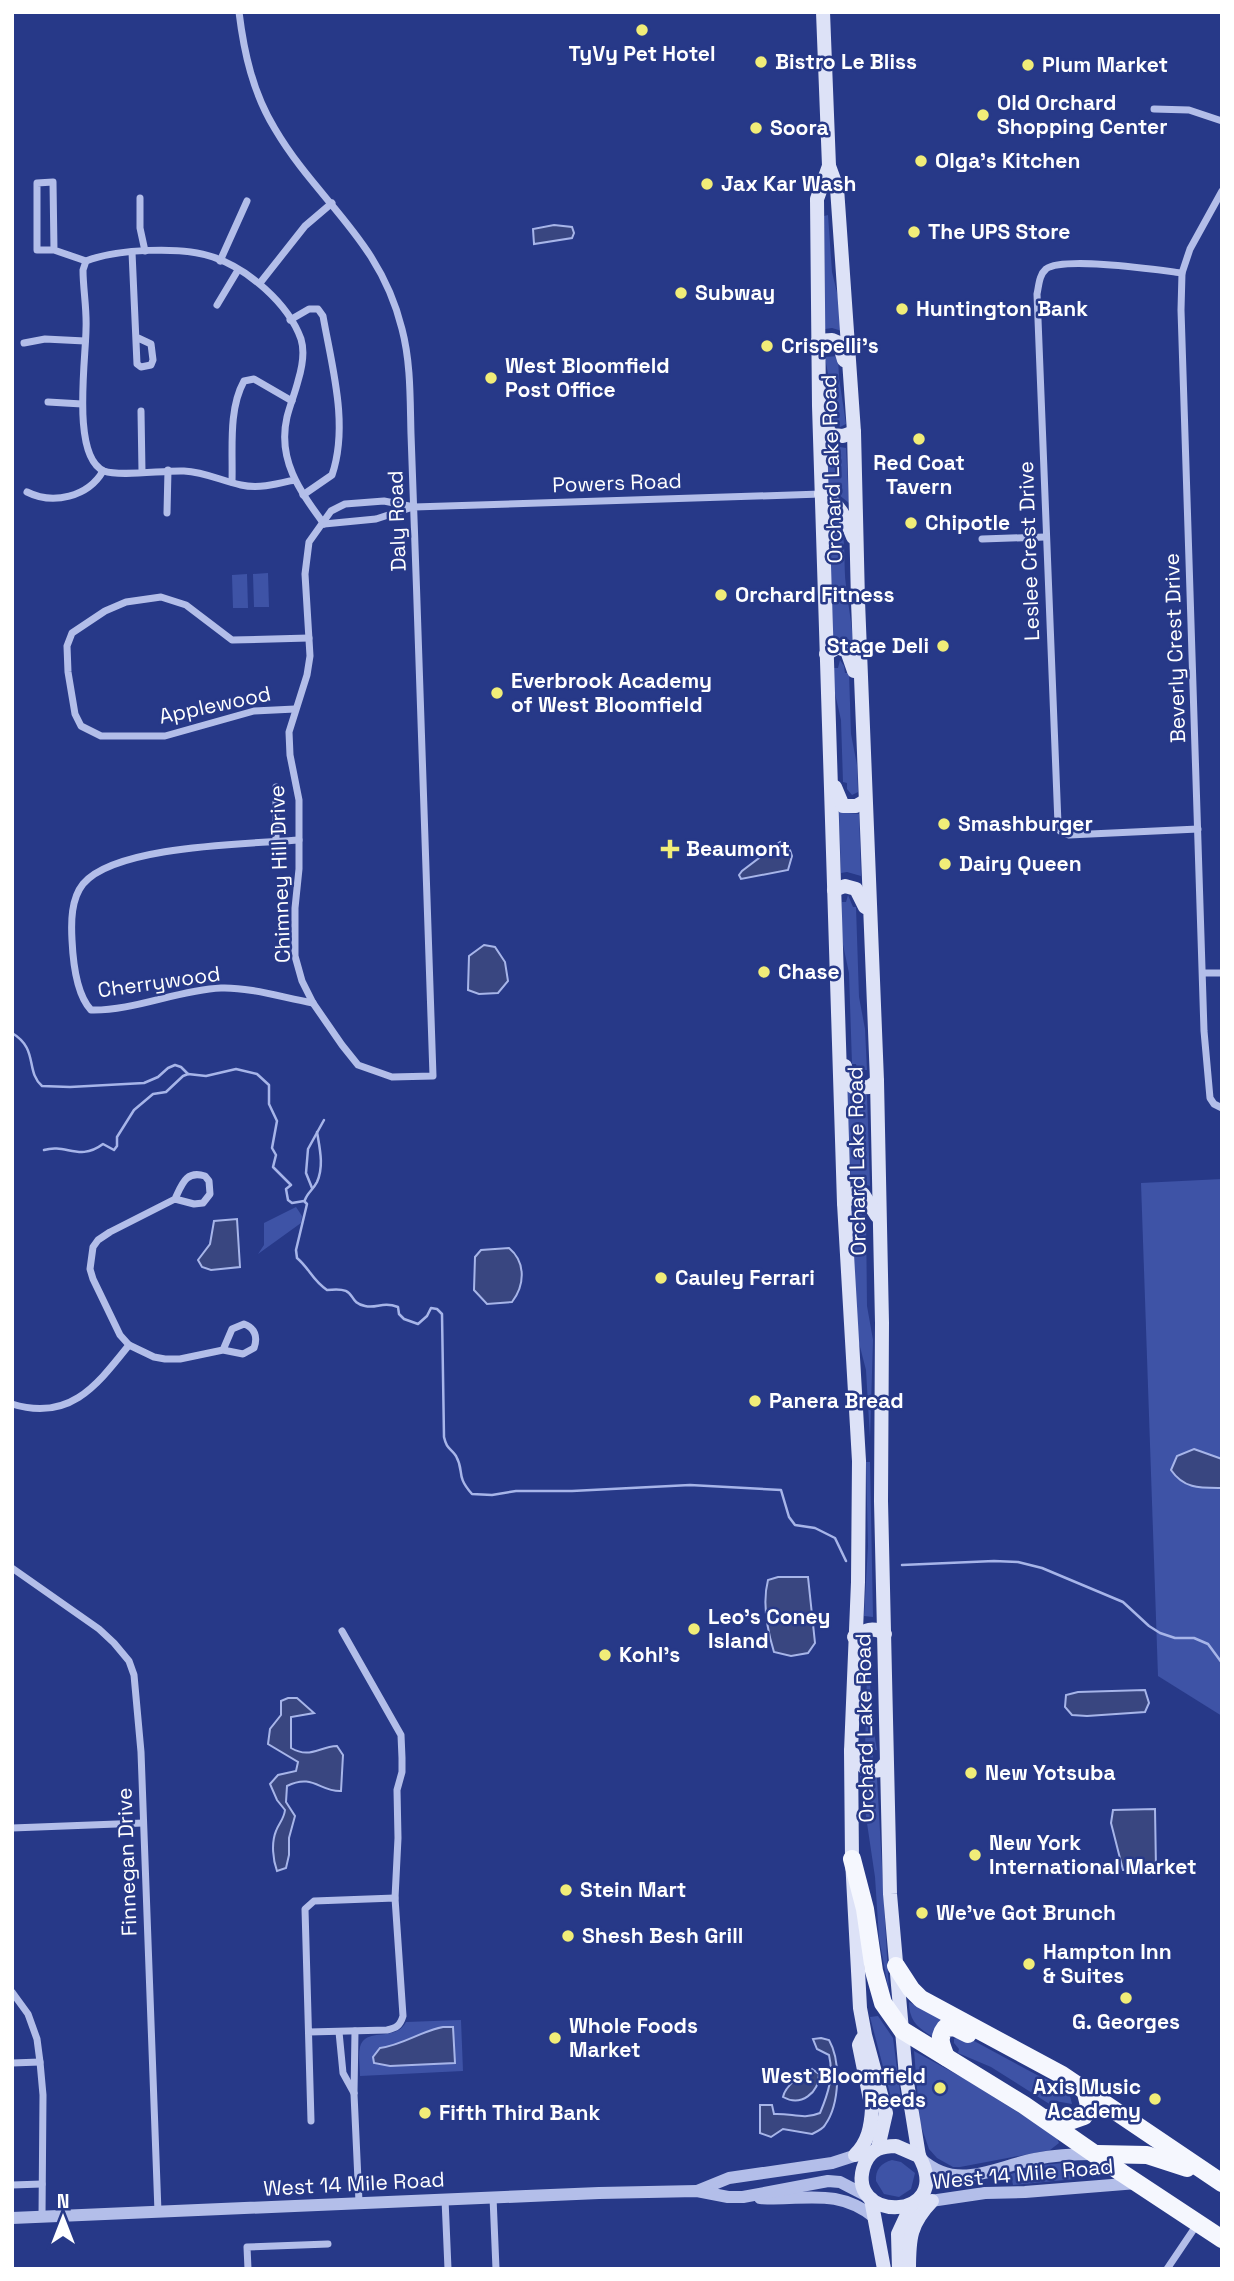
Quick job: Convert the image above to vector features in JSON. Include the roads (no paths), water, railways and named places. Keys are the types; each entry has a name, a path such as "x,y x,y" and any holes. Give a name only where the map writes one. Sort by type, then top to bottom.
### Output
{"main road":[{"name":"Orchard Lake Road","path":"823,12 829,166 837,188 841,230 854,432 864,801 877,1081 890,1894 906,2076 920,2158"},
{"name":"Orchard Lake Road","path":"829,166 817,199 818,365 844,1203 859,1461 858,1582 851,1751 852,1859 856,1969 865,2035 887,2113 876,2149"},
{"path":"817,199 822,196 830,198 841,230"},
{"path":"818,341 832,340 839,343 851,382"},
{"path":"818,365 828,430 836,437 854,432"},
{"path":"821,494 841,509 856,545"},
{"path":"827,654 838,648 850,654 861,696"},
{"path":"830,765 843,806 856,806 864,801"},
{"path":"834,890 845,886 856,889 869,918"},
{"path":"839,1037 850,1085 862,1089 877,1081"},
{"path":"844,1203 854,1193 863,1194 879,1221"},
{"path":"855,1398 868,1445 873,1451 881,1453"},
{"path":"854,1637 866,1629 880,1630 885,1634"},
{"path":"851,1751 863,1768 871,1772 880,1770 886,1763"},
{"path":"852,1859 883,2003 902,2030 1038,2114 1222,2239"},
{"path":"896,1966 911,1989 921,1998 1085,2089 1222,2184"},
{"path":"946,2057 940,2037 949,2026 1008,2055 1029,2056"},
{"path":"855,2155 870,2132 872,2120 859,2045 865,2035"},
{"path":"1038,2114 1056,2121 1078,2120 1084,2116 1089,2105 1085,2089"},
{"path":"884,2269 863,2172 866,2161 876,2149 896,2146 920,2158 925,2169 922,2193 912,2205 898,2234 899,2269"},
{"path":"1097,2154 1147,2155 1180,2165 1222,2184"},
{"path":"870,2198 890,2208 912,2205"},
{"path":"909,2269 913,2226 932,2201"}],"street":[{"name":"Daly Road","path":"239,12 251,76 264,110 289,150 375,261 398,313 408,364 433,1076"},
{"path":"1154,108 1189,110 1222,121"},
{"path":"54,250 53,182 37,183 37,250 54,250 86,261 103,254 184,252 211,256 260,283 290,320 301,340 303,364 287,419 285,446 294,481 324,524"},
{"name":"Beverly Crest Drive","path":"1222,191 1190,249 1182,273 1183,390 1207,1081 1210,1098 1222,1108"},
{"path":"140,198 140,228 145,251"},
{"path":"220,261 247,201"},
{"path":"260,283 305,226 332,203"},
{"path":"132,252 136,337"},
{"path":"86,261 83,270 85,341 82,404 90,457 103,471 193,471 242,485 264,486 294,481"},
{"name":"Leslee Crest Drive","path":"1182,273 1135,267 1059,265 1045,270 1039,279 1037,294 1056,811 1060,831 1079,835 1198,829"},
{"path":"217,305 238,270"},
{"path":"290,320 309,309 317,309 323,316 338,402 338,448 332,475 303,495"},
{"path":"24,343 45,339 85,341"},
{"path":"232,482 234,424 238,396 244,381 254,379 292,401"},
{"path":"48,402 82,404"},
{"path":"141,411 142,472"},
{"path":"167,470 167,513"},
{"path":"27,492 39,498 72,496 87,490 103,471"},
{"name":"Powers Road","path":"414,507 821,494"},
{"path":"324,524 331,511 353,503 384,501 414,507"},
{"path":"353,503 355,520"},
{"path":"324,524 376,519 414,507"},
{"name":"Chimney Hill Drive","path":"324,524 309,542 305,574 309,638 307,675 289,732 290,755 299,800 295,956 313,1003 358,1065 392,1077 433,1076"},
{"path":"982,539 1045,537"},
{"name":"Applewood","path":"295,709 254,711 165,736 101,736 81,726 75,714 67,646 72,633 105,611 126,602 161,597 186,605 232,640 309,638"},
{"path":"276,787 276,842"},
{"name":"Cherrywood","path":"299,840 207,846 114,863 82,884 71,919 72,943 82,1001 91,1010 104,1010 224,988 313,1003"},
{"path":"1204,973 1222,973"},
{"path":"175,1199 194,1204 203,1203 210,1194 209,1181 205,1176 189,1175 175,1199 98,1240 93,1247 90,1269 93,1279 120,1335 129,1345 154,1357 165,1359 180,1359 223,1350 243,1354 250,1351 256,1343 254,1331 244,1324 232,1329 223,1350"},
{"path":"12,1404 26,1408 55,1408 73,1401 98,1383 129,1345"},
{"name":"Finnegan Drive","path":"12,1569 99,1629 129,1661 134,1675 143,1823 158,2212"},
{"path":"309,2032 387,2030 396,2028 403,2016 395,1898 401,1735 342,1631"},
{"path":"12,1828 143,1823"},
{"path":"311,2121 305,1909 314,1901 395,1898"},
{"path":"12,1992 28,2014 37,2039 43,2095 42,2216"},
{"path":"355,2031 354,2094 359,2202"},
{"path":"339,2032 343,2073 354,2094"},
{"path":"12,2063 40,2062"},
{"name":"West 14 Mile Road","path":"697,2191 729,2178 832,2163 876,2149"},
{"name":"West 14 Mile Road","path":"920,2158 937,2171 958,2177 1033,2160 1074,2154 1097,2154"},
{"name":"West 14 Mile Road","path":"12,2218 359,2202 697,2191 743,2197 828,2181 840,2182 870,2198"},
{"name":"West 14 Mile Road","path":"912,2205 985,2193 1137,2183"},
{"path":"12,2185 41,2184"},
{"path":"493,2197 496,2269"},
{"path":"743,2197 836,2198 856,2205 874,2217"},
{"path":"445,2199 448,2269"},
{"path":"1167,2269 1198,2223"},
{"path":"247,2269 247,2247 328,2244"}],"waterway":[{"path":"12,1033 26,1046 34,1074 42,1086 144,1083 175,1065 188,1074"},
{"path":"44,1150 52,1148 87,1152 103,1144 114,1150 117,1137 134,1110 153,1094 166,1092 183,1076 206,1076 236,1069 257,1074 269,1085 269,1104 277,1121 272,1148 276,1155 273,1167 291,1185 286,1189 288,1200 292,1203 304,1201 307,1204 296,1250 297,1258 327,1290 344,1290 359,1304 369,1307 398,1307 399,1314 404,1319 418,1324 431,1308 442,1314 444,1437 456,1456 462,1478 472,1494 690,1485 781,1490 789,1517 795,1525 815,1528 835,1538 846,1561"},
{"path":"312,1188 306,1173 308,1149 324,1120"},
{"path":"305,1200 317,1182 320,1170 317,1132"},
{"path":"902,1565 994,1561 1018,1562 1042,1568 1123,1602 1160,1633 1175,1638 1194,1638 1208,1644 1222,1663"}],"place":[{"name":"TyVy Pet Hotel","path":"642,30"},
{"name":"Bistro Le Bliss","path":"761,62"},
{"name":"Plum Market","path":"1028,65"},
{"name":"Old Orchard Shopping Center","path":"983,115"},
{"name":"Soora","path":"756,128"},
{"name":"Olga's Kitchen","path":"921,161"},
{"name":"Jax Kar Wash","path":"707,184"},
{"name":"The UPS Store","path":"914,232"},
{"name":"Subway","path":"681,293"},
{"name":"Huntington Bank","path":"902,309"},
{"name":"Crispelli's","path":"767,346"},
{"name":"West Bloomfield Post Office","path":"491,378"},
{"name":"Red Coat Tavern","path":"919,439"},
{"name":"Chipotle","path":"911,523"},
{"name":"Orchard Fitness","path":"721,595"},
{"name":"Stage Deli","path":"943,646"},
{"name":"Everbrook Academy of West Bloomfield","path":"497,693"},
{"name":"Smashburger","path":"944,824"},
{"name":"Beaumont","path":"670,849"},
{"name":"Dairy Queen","path":"945,864"},
{"name":"Chase","path":"764,972"},
{"name":"Cauley Ferrari","path":"661,1278"},
{"name":"Panera Bread","path":"755,1401"},
{"name":"Leo's Coney Island","path":"694,1629"},
{"name":"Kohl's","path":"605,1655"},
{"name":"New Yotsuba","path":"971,1773"},
{"name":"New York International Market","path":"975,1855"},
{"name":"Stein Mart","path":"566,1890"},
{"name":"We've Got Brunch","path":"922,1913"},
{"name":"Shesh Besh Grill","path":"568,1936"},
{"name":"Hampton Inn & Suites","path":"1029,1964"},
{"name":"G. Georges","path":"1126,1998"},
{"name":"Whole Foods Market","path":"555,2038"},
{"name":"West Bloomfield Reeds","path":"940,2088"},
{"name":"Axis Music Academy","path":"1155,2099"},
{"name":"Fifth Third Bank","path":"425,2113"}]}
